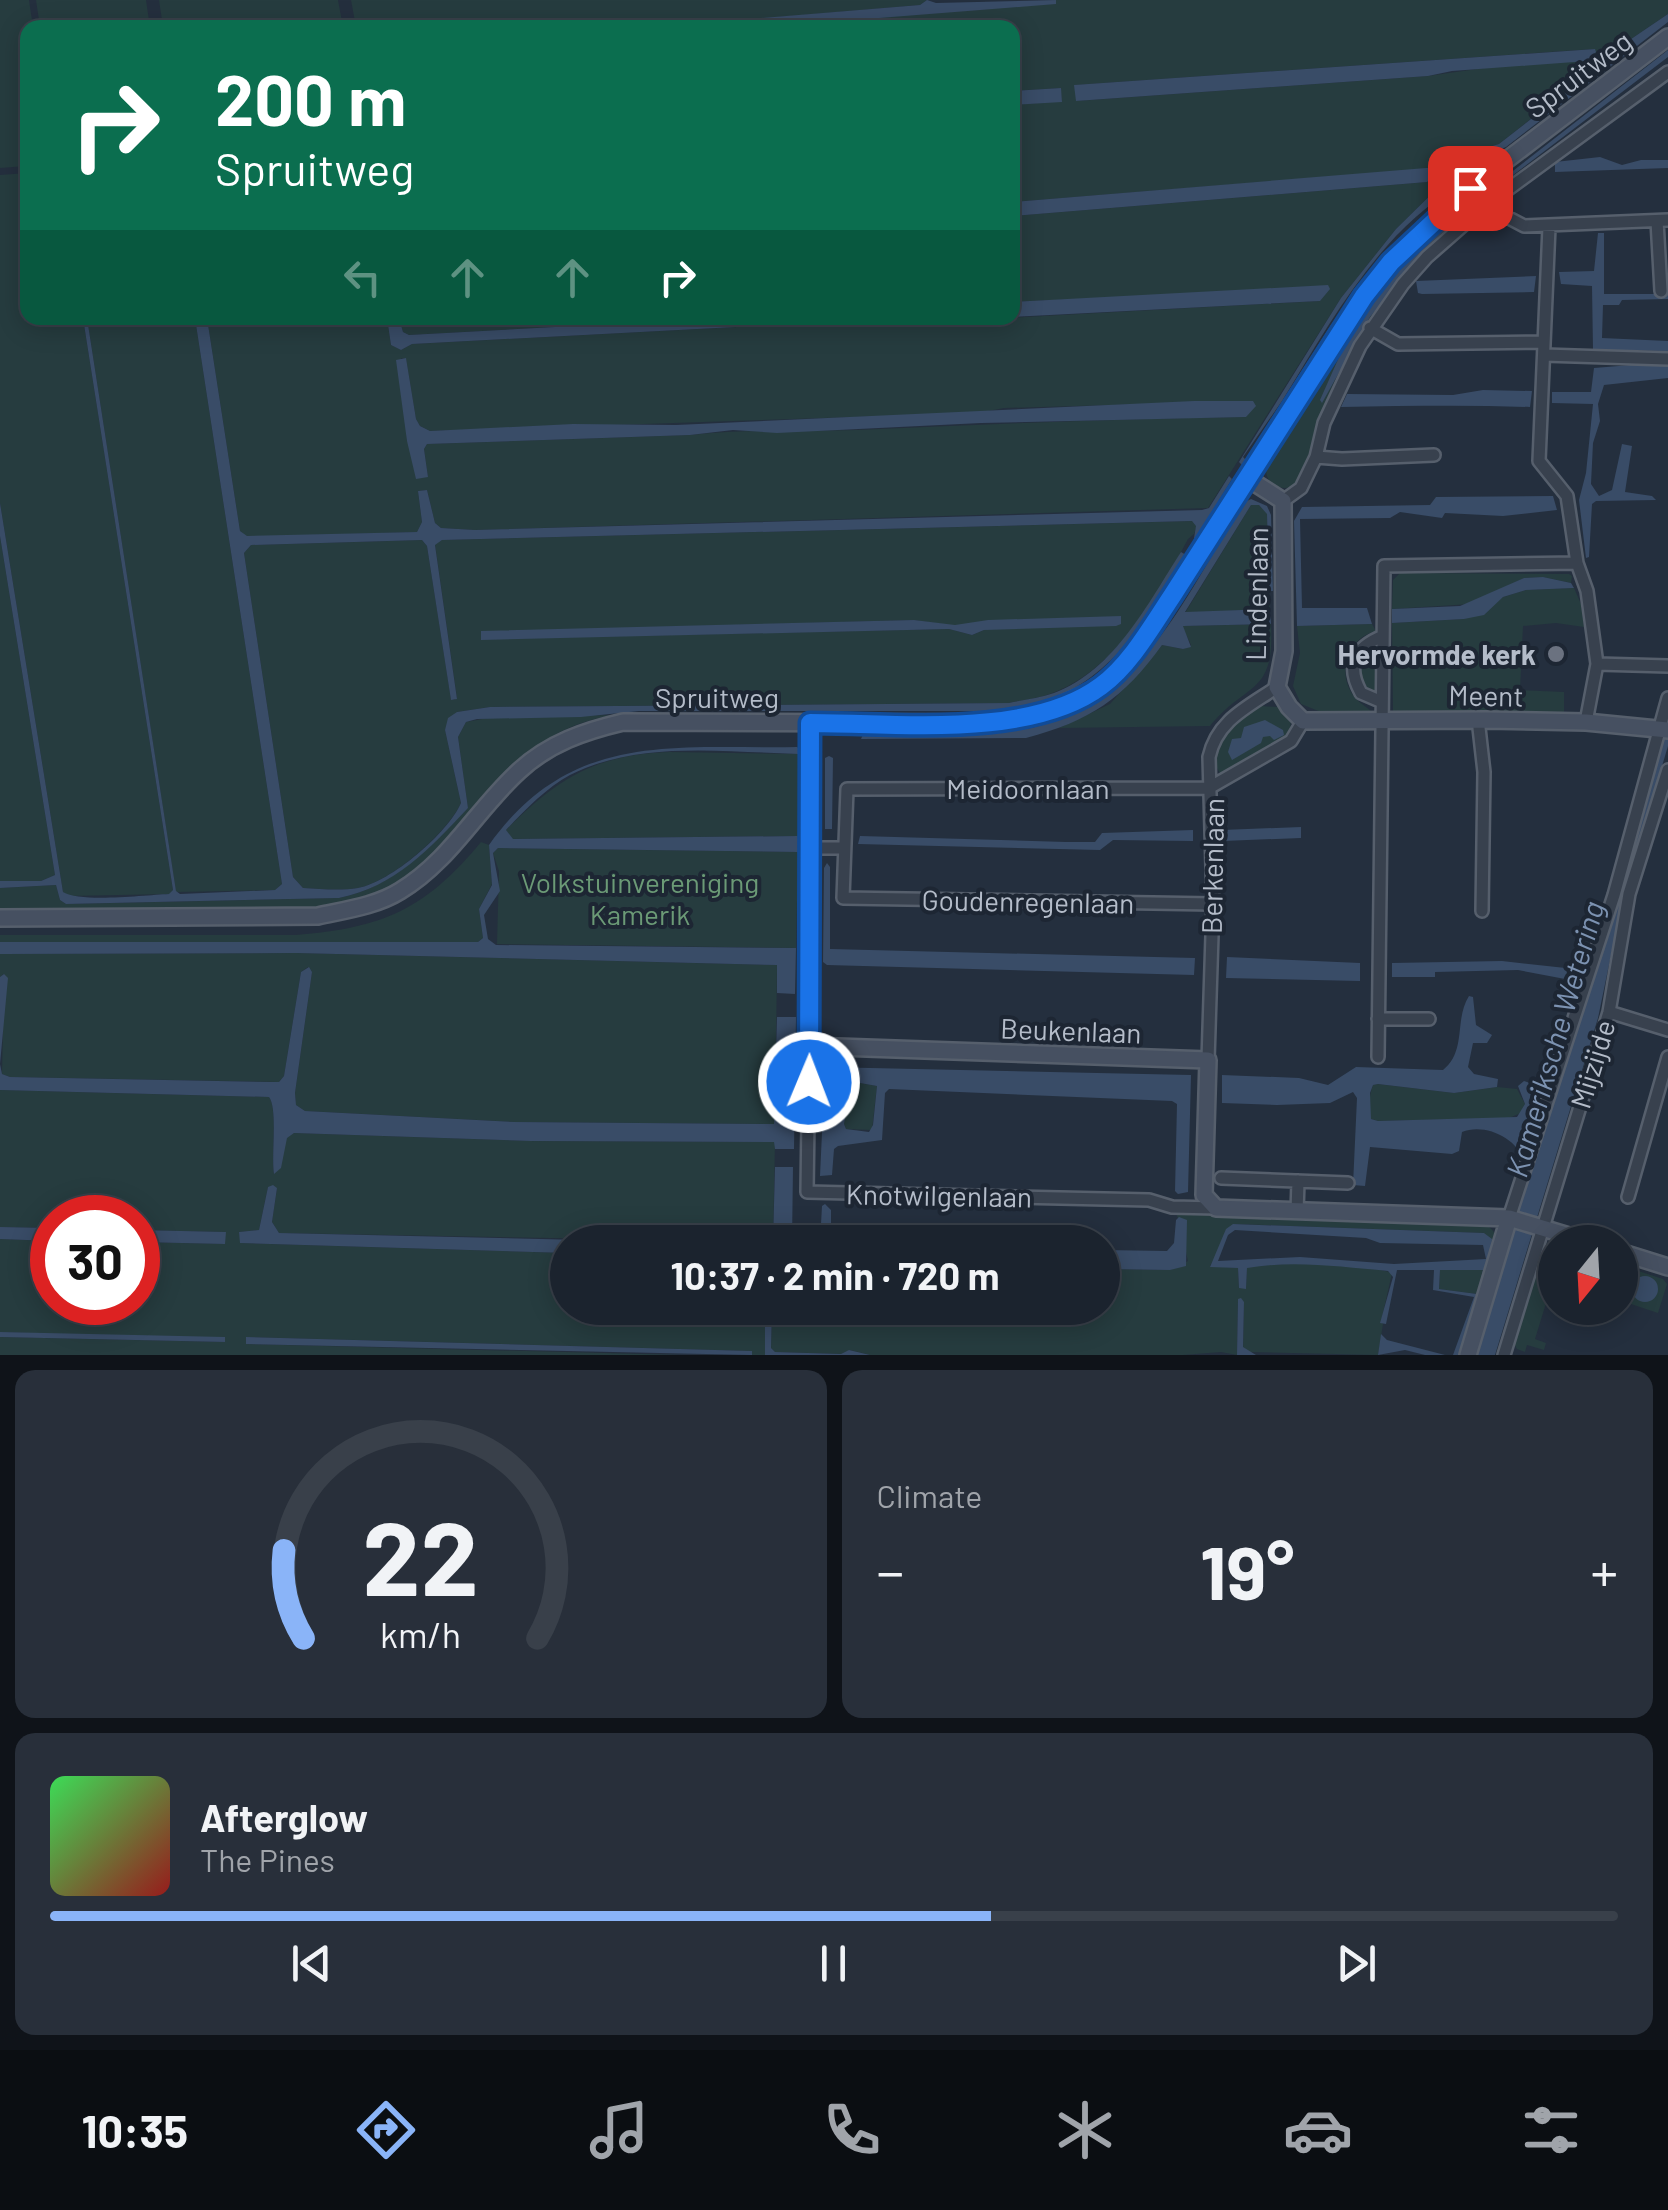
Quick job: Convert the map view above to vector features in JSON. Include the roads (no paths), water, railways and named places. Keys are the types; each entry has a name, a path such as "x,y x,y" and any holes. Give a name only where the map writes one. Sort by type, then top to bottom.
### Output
{"street":[{"name":"Spruitweg","path":"0,918 318,916 358,908 399,892 446,855 519,770 580,732 623,722 976,723 1040,715 1103,685 1140,642 1339,331 1391,262 1470,188 1668,37"},
{"name":"Lindenlaan","path":"1283,502 1300,488 1316,456 1331,407 1370,328 1427,257 1484,207 1668,72"},
{"path":"1498,199 1507,217 1524,226 1662,220 1660,290"},
{"path":"1550,227 1539,461 1567,496 1577,563 1587,591 1597,664 1586,722"},
{"path":"1370,328 1398,344 1544,349 1668,359"},
{"path":"1316,456 1342,459 1434,455"},
{"name":"Lindenlaan","path":"1247,478 1283,502"},
{"name":"Lindenlaan","path":"1283,502 1284,651 1278,687 1289,707 1304,721"},
{"path":"1378,1058 1379,720 1384,566 1577,563"},
{"path":"1382,702 1361,693 1354,672 1364,644 1383,636"},
{"path":"1597,664 1668,666"},
{"name":"Lindenlaan","path":"1209,788 1208,757 1224,723 1278,687"},
{"path":"1468,1355 1614,894 1664,729 1668,698"},
{"path":"1478,720 1484,772 1482,911"},
{"name":"Meent","path":"1304,721 1586,722 1664,729"},
{"name":"Berkenlaan","path":"1208,1060 1212,904 1209,788 1291,741 1304,721"},
{"path":"810,723 810,1046"},
{"name":"Mijzijde","path":"1540,1225 1609,1012 1629,894 1668,770"},
{"name":"Meidoornlaan","path":"843,848 847,788 1209,788"},
{"path":"809,848 843,848"},
{"name":"Goudenregenlaan","path":"843,848 843,898 1212,904"},
{"path":"1609,1012 1668,1030"},
{"path":"1378,1019 1429,1019"},
{"name":"Beukenlaan","path":"810,1046 1208,1060"},
{"name":"Knotwilgenlaan","path":"810,1046 807,1192 1149,1200 1172,1207 1216,1208"},
{"path":"1628,1197 1668,1056"},
{"path":"1208,1060 1204,1195 1216,1208 1511,1219 1538,1228"},
{"path":"1222,1178 1348,1183"},
{"path":"1297,1212 1298,1181"},
{"name":"Mijzijde","path":"1504,1355 1538,1232"},
{"path":"1638,1258 1668,1267"}],"water":[{"path":"927,0 1056,0 1056,4 854,20 737,20 920,5"},
{"path":"1668,14 1668,22 1506,147 1493,153 1479,150 1499,144 1581,80 1584,82 1606,56"},
{"path":"1595,49 1588,61 1076,101 1074,85"},
{"path":"1668,50 1668,57 1474,205 1431,243 1370,317 1322,403 1340,355 1364,311 1428,237"},
{"path":"1061,88 1062,102 1020,105 1020,91"},
{"path":"1600,157 1622,165 1668,160 1668,168 1555,172 1555,162"},
{"path":"1473,160 1479,167 1406,226 1364,274 1243,457 1246,460 1242,465 1239,462 1341,298 1396,229 1453,173"},
{"path":"1426,168 1439,171 1427,182 1020,215 1020,201"},
{"path":"1598,233 1604,233 1604,294 1668,294 1668,299 1622,300 1619,305 1603,305 1602,338 1668,341 1668,351 1593,350 1592,286 1561,284 1559,272 1594,271"},
{"path":"1536,276 1534,292 1422,294 1418,293 1416,281"},
{"path":"1328,285 1330,289 1320,301 1020,317 1020,302"},
{"path":"84,325 88,325 176,891 180,894 275,890 282,884 196,325 208,325 240,531 247,536 417,532 422,522 418,491 427,490 435,523 441,528 475,530 1202,510 1209,508 1229,476 1232,479 1196,538 1192,521 442,540 435,545 457,699 451,700 427,546 422,540 251,545 244,553 293,877 303,888 337,890 371,884 402,866 454,815 461,803 445,730 448,718 457,712 490,707 1009,703 1037,698 1076,682 1112,652 1181,552 1186,555 1144,620 1111,660 1070,690 1040,702 1000,711 639,711 581,717 477,719 466,722 458,737 468,808 410,864 377,885 339,898 66,904 60,900 56,885 0,888 0,881 41,881 55,875 0,536 0,503 63,892 114,897 169,894 173,890"},
{"path":"388,325 401,325 409,335 593,325 772,325 412,344 401,350 391,345"},
{"path":"406,358 416,419 430,431 573,424 676,425 1194,401 1253,401 1256,406 1246,417 981,423 777,433 733,430 690,435 427,444 424,449 428,477 416,479 396,360"},
{"path":"1668,366 1668,378 1604,385 1598,404 1600,421 1593,443 1591,484 1599,496 1612,490 1622,444 1632,446 1625,492 1656,500 1592,504 1586,558 1579,500 1586,473 1593,404 1552,403 1552,392 1591,392 1594,368"},
{"path":"1483,390 1532,391 1530,407 1341,407 1347,394 1453,395"},
{"path":"1553,496 1557,510 1503,516 1445,513 1442,518 1400,512 1390,518 1300,519 1302,608 1367,608 1372,624 1297,626 1294,521 1302,507 1430,505 1436,497"},
{"path":"1251,499 1267,506 1271,515 1273,591 1269,591 1267,514 1259,505 1251,505 1185,612 1270,609 1271,624 1183,626 1191,647 1162,645 1133,680 1103,705 1069,724 1026,738 861,739 864,732 1026,729 1066,716 1100,697 1130,672 1156,642 1243,503"},
{"path":"1543,577 1571,583 1574,588 1526,590 1503,597 1484,615 1464,619 1392,623 1392,609 1460,606 1524,578"},
{"path":"1121,616 1121,624 1116,626 984,630 972,635 949,629 481,640 481,631 914,620 955,625 988,620"},
{"path":"1265,720 1283,730 1284,735 1274,740 1263,737 1261,743 1232,760 1228,752 1232,739 1241,738 1244,727"},
{"path":"1668,726 1668,746 1623,897 1598,1018 1495,1355 1477,1355 1518,1211 1596,973"},
{"path":"708,747 797,747 802,751 798,754 653,752 597,764 553,786 506,830 513,839 798,836 798,852 498,848 493,853 500,891 484,915 488,939 496,945 796,948 795,994 777,993 777,965 296,953 0,954 0,942 478,942 483,938 479,909 492,885 489,845 521,808 554,781 590,764 627,754"},
{"path":"825,758 833,758 832,829 825,829"},
{"path":"1301,827 1301,838 1223,841 1222,830"},
{"path":"1193,830 1193,841 1113,840 1100,850 858,844 860,836 1095,842 1102,833"},
{"path":"827,863 830,949 1195,958 1194,975 827,965 823,962"},
{"path":"1227,957 1360,963 1360,981 1226,978"},
{"path":"1502,961 1584,970 1581,982 1518,970 1392,977 1392,963"},
{"path":"309,967 312,972 295,1093 296,1105 305,1111 515,1122 774,1124 777,1017 796,1017 794,1149 775,1149 774,1142 531,1141 294,1133 287,1138 281,1168 274,1174 273,1111 269,1097 0,1090 0,1064 2,1074 10,1077 279,1082 284,1076 301,972"},
{"path":"4,974 8,978 0,1064 0,977"},
{"path":"1469,996 1473,997 1476,1025 1492,1035 1487,1043 1473,1043 1468,1067 1474,1074 1498,1079 1497,1087 1454,1093 1373,1085 1371,1119 1517,1117 1525,1104 1518,1086 1524,1081 1539,1086 1550,1050 1559,1052 1524,1161 1515,1145 1499,1134 1471,1130 1462,1132 1459,1151 1452,1154 1370,1147 1365,1186 1353,1185 1357,1098 1353,1092 1330,1103 1222,1103 1222,1075 1299,1078 1328,1085 1356,1067 1443,1070 1455,1054"},
{"path":"825,1067 1191,1075 1188,1192 1175,1191 1177,1104 1172,1101 889,1089 885,1093 882,1140 838,1146 834,1149 832,1175 820,1176","holes":["851,1086 877,1086 869,1132 846,1129"]},
{"path":"775,1167 793,1167 792,1225 773,1225"},
{"path":"268,1187 277,1188 272,1222 279,1233 550,1239 550,1252 240,1243 239,1232 259,1230"},
{"path":"825,1204 831,1210 831,1225 821,1225"},
{"path":"1176,1220 1187,1220 1186,1266 1170,1270 1120,1269 1120,1250 1167,1251 1174,1243"},
{"path":"1233,1224 1484,1233 1492,1239 1491,1259 1461,1355 1453,1355 1474,1297 1433,1290 1434,1270 1397,1270 1386,1324 1380,1323 1393,1277 1388,1271 1318,1265 1247,1268 1246,1289 1239,1288 1238,1268 1210,1267 1226,1229","holes":["1235,1230 1366,1238 1380,1243 1483,1245 1486,1259 1394,1264 1300,1257 1218,1261 1228,1235","1440,1270 1483,1270 1477,1294 1439,1289"]},
{"path":"0,1227 30,1228 30,1240 0,1239"},
{"path":"160,1230 226,1232 225,1244 160,1243"},
{"path":"1650,1277 1657,1284 1654,1298 1645,1302 1638,1300 1638,1278"},
{"path":"1241,1298 1243,1347 1256,1355 1237,1355"},
{"path":"765,1325 772,1325 771,1348 775,1352 841,1354 849,1350 870,1355 765,1355"},
{"path":"0,1332 225,1337 225,1342 0,1337"},
{"path":"1381,1334 1387,1340 1445,1355 1405,1350 1378,1355"},
{"path":"246,1337 752,1351 752,1355 246,1344"}],"place":[{"name":"Hervormde kerk","path":"1556,654"}],"park label":[{"name":"Volkstuinvereniging Kamerik","path":"640,898"}],"water label":[{"name":"Kameriksche Wetering","path":"1554,1039"}]}
